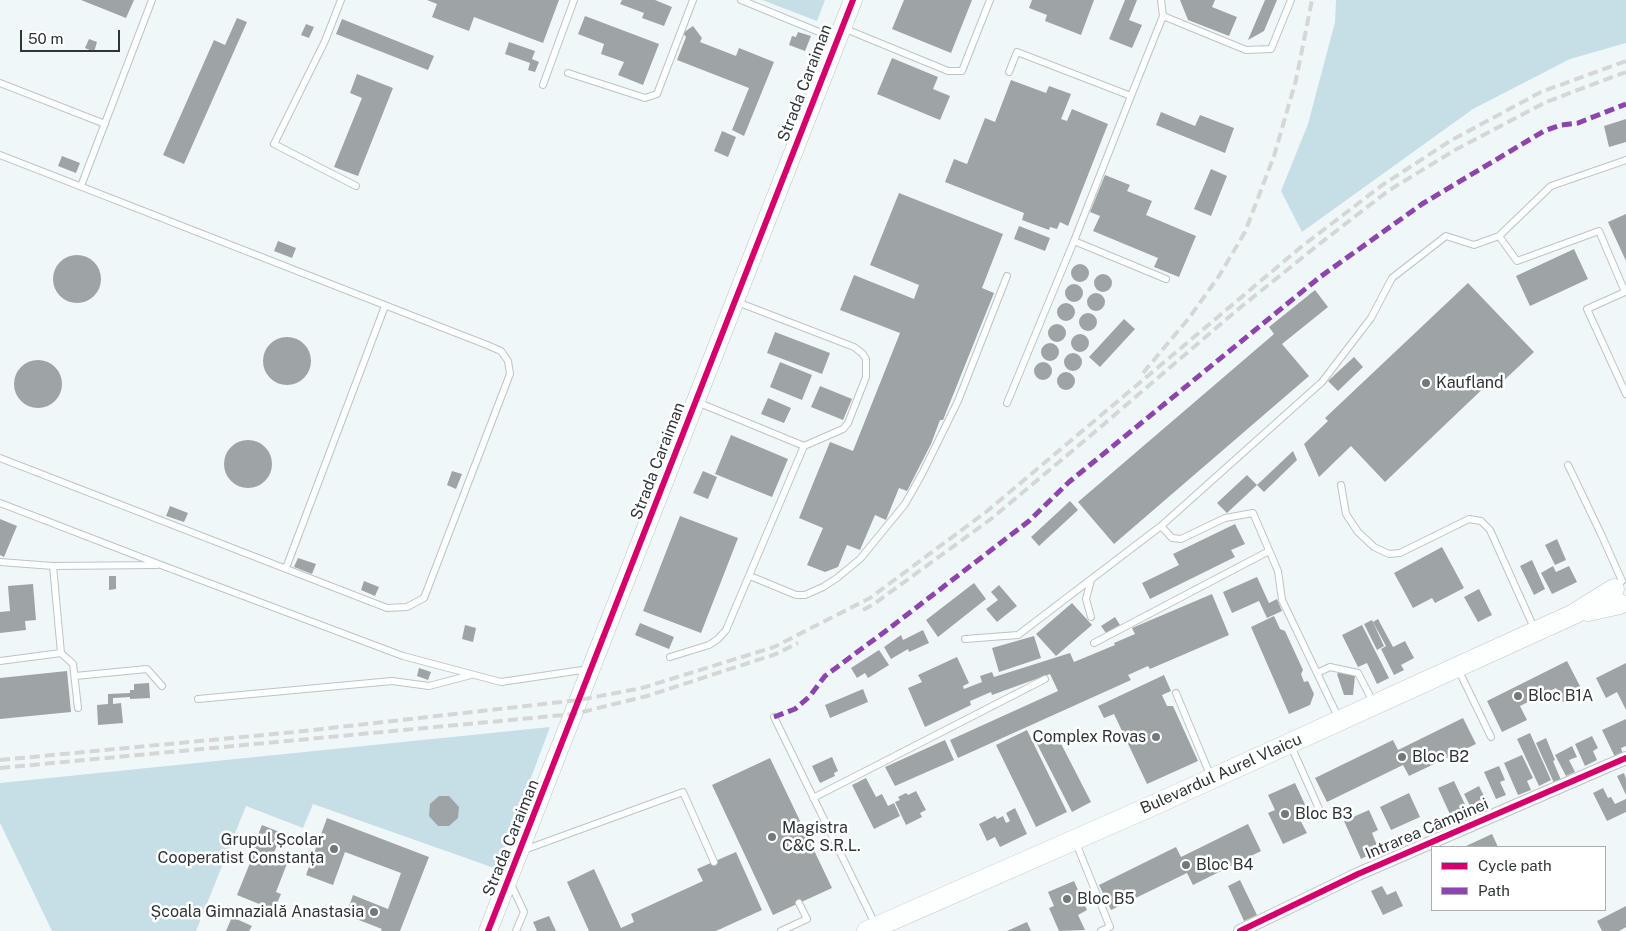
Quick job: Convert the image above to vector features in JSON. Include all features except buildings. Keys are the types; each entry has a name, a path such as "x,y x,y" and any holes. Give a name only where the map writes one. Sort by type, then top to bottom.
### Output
{"main road":[{"name":"Bulevardul Aurel Vlaicu","path":"872,929 1212,779 1621,592"}],"street":[{"name":"Strada Caraiman","path":"488,931 852,0"},
{"name":"Intrarea Câmpinei","path":"1240,931 1358,874 1626,758"}],"lane":[{"path":"81,186 152,0"},
{"path":"341,0 325,42 274,144 356,186"},
{"path":"543,85 574,0"},
{"path":"568,73 645,98 656,94 693,0"},
{"path":"741,0 948,70 962,71 990,0"},
{"path":"1007,403 1164,16 1162,0"},
{"path":"1164,16 1246,50 1271,49 1291,0"},
{"path":"1009,72 1017,52 1130,96"},
{"path":"0,83 104,124"},
{"path":"0,155 501,351 508,361 510,374 424,598 407,607 387,608 0,458"},
{"path":"964,639 1018,635 1161,526 1322,382 1371,318 1392,278 1446,236 1474,245 1499,236 1550,186 1626,160"},
{"path":"1499,236 1517,262 1599,231 1625,292 1587,309 1626,394"},
{"path":"1074,241 1166,279"},
{"path":"750,576 796,596 805,595 837,578 860,559 905,504 922,474 958,401 1007,276"},
{"path":"670,657 709,645 726,630 804,446 843,429 848,423 866,378 866,359 862,353 854,348 735,302"},
{"path":"286,568 385,306"},
{"path":"696,402 804,446"},
{"path":"1568,465 1602,536 1621,592"},
{"path":"1342,486 1346,514 1358,532 1374,547 1389,554 1400,553 1469,519 1481,521 1490,530 1536,632"},
{"path":"0,503 403,656 501,682 592,669"},
{"path":"1161,526 1172,538 1181,539 1225,518 1253,514 1278,571 1282,600 1340,721"},
{"path":"1094,643 1269,551"},
{"path":"0,562 53,566 161,565"},
{"path":"53,566 61,653 73,664 78,708"},
{"path":"1091,617 1086,599 1092,579"},
{"path":"0,661 61,653"},
{"path":"1317,673 1330,667 1358,673 1374,705"},
{"path":"1458,667 1491,737"},
{"path":"75,676 147,669 162,686"},
{"path":"198,699 392,680 428,686 472,674"},
{"path":"813,798 1045,679"},
{"path":"1176,693 1212,779"},
{"path":"774,717 872,929"},
{"path":"1290,743 1320,811"},
{"path":"520,851 683,792 714,862"},
{"path":"1074,840 1110,927 1101,931"},
{"path":"509,879 524,912 516,931"},
{"path":"781,931 807,919 799,903"}],"shaded area":[{"path":"762,0 825,0 817,21"},
{"path":"1336,0 1626,0 1626,43 1570,59 1473,109 1302,232 1281,191 1308,124 1335,22"},
{"path":"550,727 497,869 313,804 303,828 246,806 196,931 52,931 0,823 0,783"}],"railway":[{"path":"1143,373 1189,318 1219,276 1245,232 1274,156 1296,80 1312,0"},
{"path":"0,760 295,732 579,700 642,688 774,647 870,598 986,512 1301,247 1381,186 1450,141 1541,92 1626,61"},
{"path":"863,610 991,519 1236,311 1388,191 1455,150 1546,102 1626,72"},
{"path":"0,768 574,714 647,696 776,654 798,643"}],"marked path":[{"path":"774,717 795,709 810,696 825,676 1029,521 1069,482 1320,277 1422,204 1544,131 1561,125 1578,123 1626,104"}],"cycle path":[{"path":"488,931 853,0"},
{"path":"1240,931 1358,874 1626,758"}],"place":[{"name":"Kaufland","path":"1426,383"},
{"name":"Bloc B1A","path":"1518,696"},
{"name":"Complex Rovas","path":"1156,737"},
{"name":"Bloc B2","path":"1402,757"},
{"name":"Bloc B3","path":"1285,814"},
{"name":"Magistra C&C S.R.L.","path":"772,837"},
{"name":"Grupul Școlar Cooperatist Constanța","path":"334,849"},
{"name":"Bloc B4","path":"1186,865"},
{"name":"Bloc B5","path":"1067,899"},
{"name":"Școala Gimnazială Anastasia","path":"374,912"}]}
